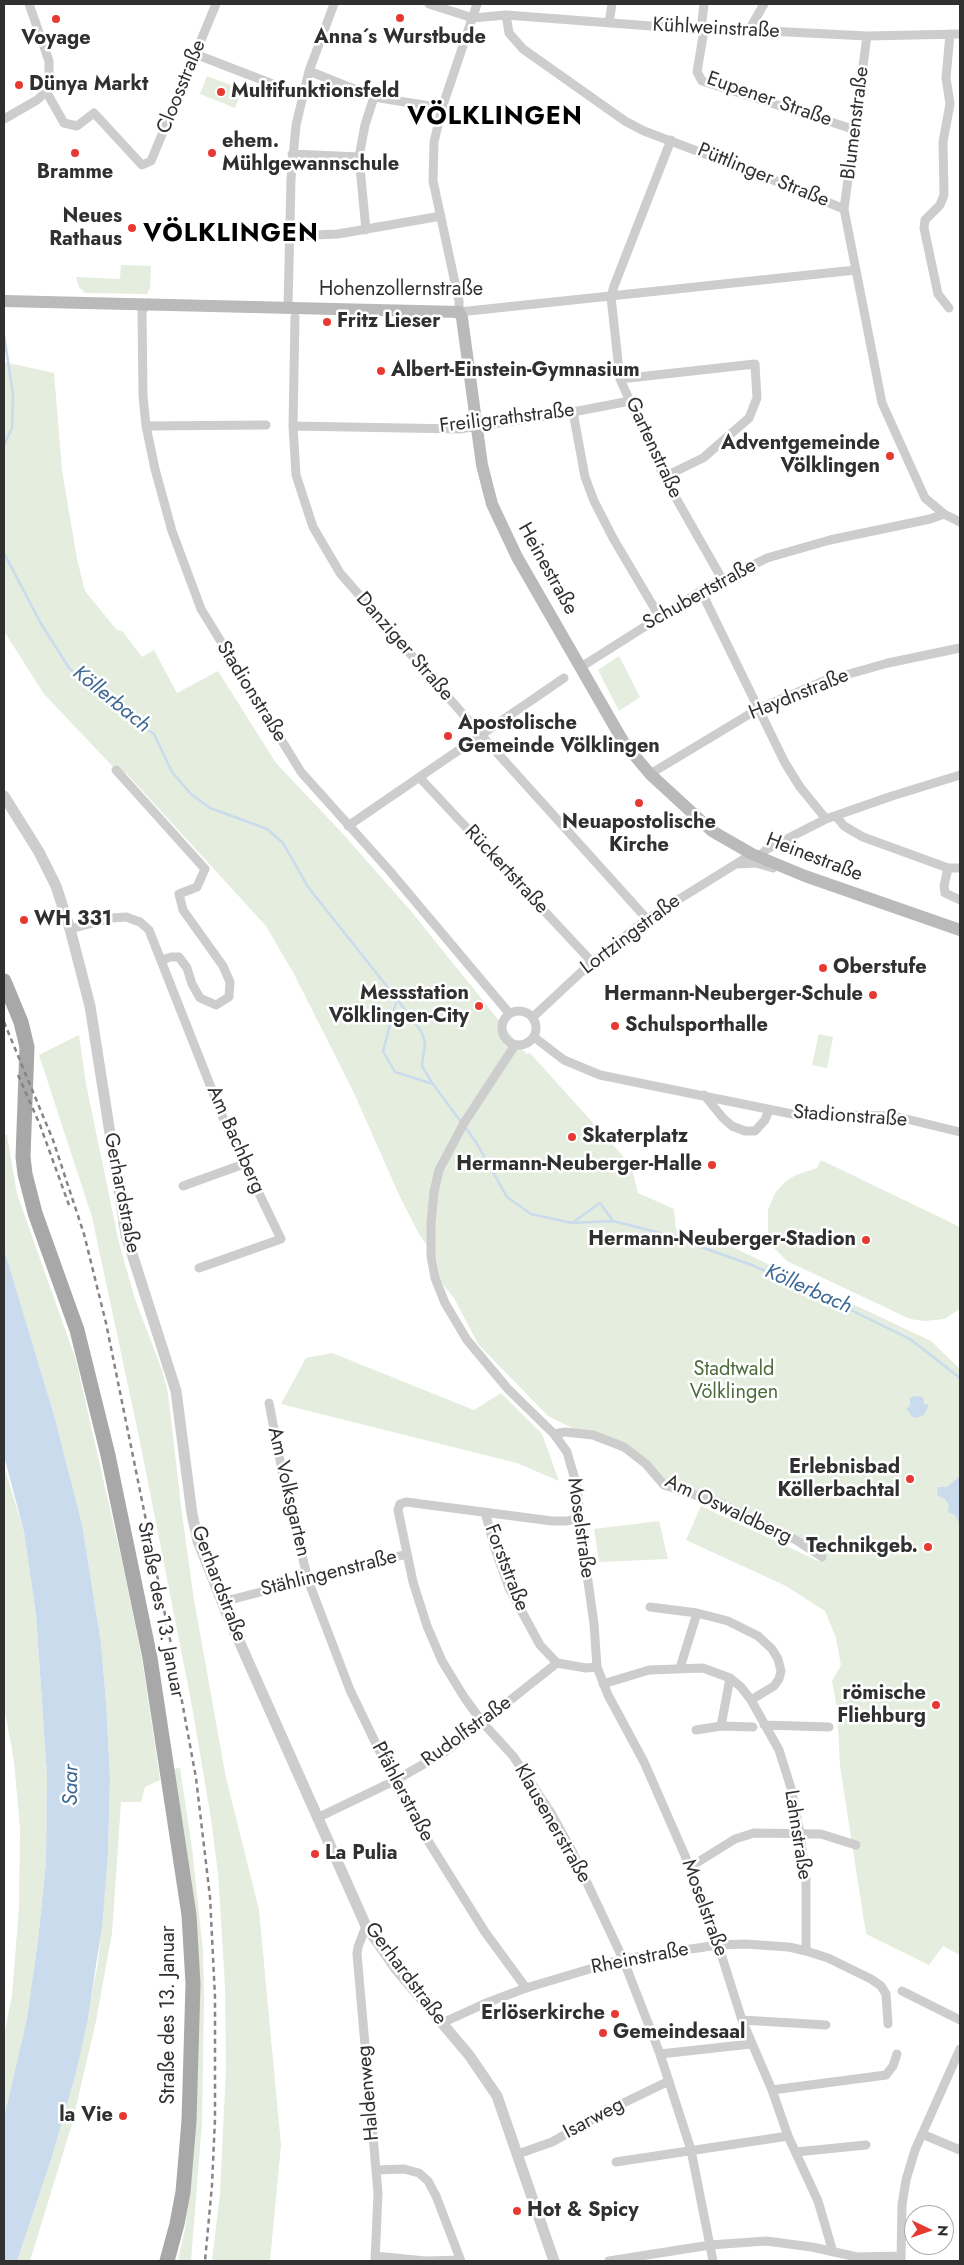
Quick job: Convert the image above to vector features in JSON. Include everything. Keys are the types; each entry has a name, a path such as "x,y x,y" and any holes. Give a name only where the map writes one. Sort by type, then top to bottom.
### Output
{"main road":[{"name":"Hohenzollernstraße","path":"4,301 148,303 291,312 459,312"},
{"name":"Heinestraße","path":"459,312 462,318 482,465 492,504 517,557 624,743 650,774 712,831 755,856 805,876 960,930"},
{"name":"Straße des 13. Januar","path":"4,981 20,1022 27,1047 24,1174 35,1214 77,1330 108,1455 150,1658 189,1915 193,1984 190,2102 183,2192 178,2224 167,2261"}],"street":[{"path":"4,119 47,93 50,83 49,61 29,4"},
{"name":"Cloosstraße","path":"47,93 64,122 77,126 94,113 142,165 151,161 216,4"},
{"name":"Danziger Straße","path":"334,4 301,96 292,154 289,236 293,426 296,475 313,527 340,573 482,736 647,920"},
{"path":"429,4 473,18"},
{"name":"Heinestraße","path":"459,312 459,300 433,181 434,142 442,108 477,4"},
{"path":"608,23 612,4"},
{"name":"Eupener Straße","path":"704,4 697,72 702,81 856,130"},
{"path":"749,30 764,4"},
{"name":"Kühlweinstraße","path":"473,18 506,15 702,30 749,30 868,36 960,34"},
{"name":"Püttlinger Straße","path":"506,15 508,32 523,49 625,121 644,131 844,209 882,403 925,498 944,514 960,522"},
{"path":"949,308 938,294 924,228 925,220 940,204 944,195 943,142 950,104 946,78 950,34"},
{"name":"Blumenstraße","path":"844,209 868,36"},
{"path":"195,54 301,96"},
{"path":"309,71 374,97 442,108"},
{"path":"366,230 359,157 365,125 374,97"},
{"name":"Gartenstraße","path":"671,140 611,297 620,379 664,477 722,579"},
{"path":"292,154 359,157"},
{"path":"289,236 310,236 366,230 441,216"},
{"name":"Hohenzollernstraße","path":"459,312 856,270"},
{"name":"Stadionstraße","path":"148,303 142,311 143,396 146,426 155,469 172,531 201,609 301,772 394,876 509,1013"},
{"path":"620,379 755,364 758,398 749,418 703,458 664,477"},
{"name":"Freiligrathstraße","path":"293,426 459,429 573,412 630,401"},
{"path":"573,412 585,477 594,501 613,538 659,616"},
{"path":"146,426 266,425"},
{"name":"Schubertstraße","path":"581,667 701,590 767,558 830,540 930,519 944,514"},
{"path":"701,590 785,763 800,788 826,819"},
{"name":"Haydnstraße","path":"650,774 758,709 824,680 888,662 960,648"},
{"path":"348,826 564,678"},
{"path":"116,770 205,868 196,887 179,894 183,910 223,966 230,982 229,997 216,1005 200,998 192,984 187,968 179,958 171,956 161,960"},
{"name":"Lortzingstraße","path":"533,1017 592,962 647,920 736,864 826,819 960,775"},
{"name":"Rückertstraße","path":"420,778 592,962"},
{"name":"Gerhardstraße","path":"4,796 40,852 56,886 70,929 90,1006 126,1235 176,1391 192,1514 198,1541 222,1602 366,1926 397,1970 469,2055 497,2096 554,2261"},
{"path":"836,816 844,826 863,837 948,868 960,868"},
{"path":"736,864 756,864 805,876"},
{"path":"948,868 944,886 946,894 960,900"},
{"name":"Am Bachberg","path":"70,929 112,918 126,917 140,922 149,930 197,1055 244,1164 281,1238 199,1268"},
{"path":"517,1010 526,1011 533,1017 536,1023 534,1037 522,1045 515,1045 506,1040 502,1031 503,1021 509,1013 517,1010"},
{"name":"Stadionstraße","path":"534,1037 564,1060 587,1071 792,1114 894,1116 960,1132"},
{"name":"Moselstraße","path":"515,1045 464,1123 439,1170 434,1192 431,1223 435,1278 445,1303 460,1330 482,1360 508,1389 554,1434 567,1452 575,1475 598,1667 603,1684 644,1762 690,1867 718,1944 742,2020 772,2090 788,2136 818,2201 833,2252"},
{"name":"Stadionstraße","path":"703,1095 732,1126 745,1131 755,1130 765,1120 768,1110"},
{"path":"183,1186 244,1164"},
{"name":"Am Volksgarten","path":"269,1403 283,1476 308,1580"},
{"name":"Am Oswaldberg","path":"554,1434 565,1432 593,1435 624,1447 646,1464 664,1484 720,1502 796,1540 822,1557"},
{"name":"Klausenerstraße","path":"486,1512 406,1502 400,1504 398,1510 407,1554 427,1626 442,1661 483,1723 514,1756 551,1813 572,1851 623,1959 660,2054 691,2150 713,2261"},
{"path":"486,1512 552,1521 567,1521 579,1518"},
{"name":"Forststraße","path":"486,1512 495,1549 509,1588 540,1645 557,1663"},
{"name":"Stählingenstraße","path":"222,1602 407,1554"},
{"name":"Pfählerstraße","path":"308,1580 350,1690 394,1781 461,1894 526,1988"},
{"path":"650,1607 697,1613 728,1621 758,1636 775,1654 781,1671 779,1679 774,1686 751,1700"},
{"path":"680,1668 697,1613"},
{"path":"557,1663 586,1668 598,1667"},
{"name":"Rudolfstraße","path":"317,1818 394,1781 445,1752 557,1663"},
{"name":"Lahnstraße","path":"603,1684 649,1670 703,1668 730,1678 741,1687 751,1700 780,1750 791,1788 800,1833 806,1879 806,1951"},
{"path":"721,1726 730,1678"},
{"path":"764,1725 829,1727"},
{"path":"696,1730 721,1726 753,1727"},
{"path":"690,1867 735,1839 754,1833 821,1834 856,1845"},
{"name":"Haldenweg","path":"366,1926 357,1954 376,2170 378,2214 375,2259"},
{"name":"Rheinstraße","path":"442,2023 486,2003 526,1988 623,1959 718,1944 768,1945 806,1951 835,1961 881,1986 886,1994 888,2024"},
{"path":"902,1991 960,2020"},
{"path":"742,2020 826,2026"},
{"path":"660,2054 751,2044"},
{"path":"608,2261 710,2245 766,2241 833,2252 861,2259 901,2258 902,2205 906,2180 922,2134 960,2049"},
{"path":"772,2090 886,2075 893,2066 898,2054"},
{"name":"Isarweg","path":"518,2154 552,2142 613,2108 669,2081"},
{"path":"922,2134 960,2150"},
{"path":"616,2162 788,2136"},
{"path":"796,2152 866,2145"},
{"path":"375,2259 460,2261 436,2196 428,2181 419,2173 404,2169 376,2170"}],"green space":[{"name":"Multifunktionsfeld","path":"207,76 242,89 235,108 200,94"},
{"path":"121,265 151,266 150,288 147,294 85,293 79,287 76,277 120,279"},
{"name":"Stadtwald Völklingen","path":"4,362 54,373 62,470 77,559 85,591 116,629 123,632 142,657 154,650 177,693 218,671 276,763 344,835 410,910 526,1054 530,1053 631,1165 638,1193 674,1209 676,1230 713,1238 931,1341 960,1369 960,1955 943,1946 929,1965 866,1934 840,1766 837,1708 832,1681 841,1665 836,1638 825,1611 786,1586 686,1540 701,1506 818,1561 826,1560 796,1540 720,1503 664,1485 624,1447 576,1430 548,1416 478,1344 454,1298 440,1281 437,1260 419,1234 400,1197 354,1093 294,974 266,926 127,774 116,770 44,694 4,631"},
{"path":"619,656 640,697 619,711 598,670"},
{"path":"819,1034 833,1037 827,1068 812,1065"},
{"path":"79,1035 86,1084 119,1243 135,1299 162,1370 168,1393 194,1600 226,1778 259,1910 281,2145 270,2261 212,2261 220,2193 226,2068 225,1985 218,1873 192,1706 140,1442 92,1217 39,1055"},
{"path":"4,1135 7,1135 17,1194 76,1360 142,1659 160,1780 145,1787 141,1802 121,1802 112,1933 96,2021 72,2124 30,2261 17,2261 51,2160 75,2077 98,1963 108,1854 110,1778 101,1643 82,1524 54,1415 4,1249"},
{"name":"Hermann-Neuberger-Stadion","path":"821,1160 960,1227 960,1309 944,1319 925,1321 910,1319 787,1261 775,1249 768,1232 768,1210 775,1193 786,1181 796,1175 817,1168"},
{"path":"332,1353 474,1410 501,1393 542,1434 559,1481 517,1463 281,1404 306,1358"},
{"path":"4,1466 24,1532 36,1615 47,1776 46,1862 38,1940 27,2018 4,2118 4,2036 12,1995 19,1908 20,1829 14,1761 4,1706"},
{"path":"659,1521 668,1559 599,1562 594,1529"},
{"path":"180,1768 192,1848 203,1951 202,2122 191,2261 178,2261 186,2224 195,2121 173,1769"}],"water":[{"name":"Saar","path":"4,1249 54,1415 82,1524 101,1643 110,1778 108,1854 102,1927 87,2023 75,2077 51,2160 17,2261 4,2261 4,2118 27,2018 38,1940 46,1862 47,1776 36,1615 24,1532 4,1456"},
{"path":"914,1396 923,1397 924,1404 929,1405 924,1415 916,1418 911,1416 906,1409 910,1406 910,1398"},
{"path":"959,1477 960,1525 955,1515 948,1512 949,1505 945,1499 938,1496 937,1492 938,1487 947,1487"}],"waterway":[{"name":"Köllerbach","path":"4,335 13,395 12,428 4,445"},
{"name":"Köllerbach","path":"4,553 40,622 69,668 110,705 154,734 172,772 191,794 210,808 267,829 283,843 308,887 397,999 383,1051 395,1072 433,1084 461,1122"},
{"name":"Köllerbach","path":"397,999 421,1031 425,1042 422,1066 432,1083"},
{"name":"Köllerbach","path":"464,1126 476,1142 507,1197 531,1214 572,1223 600,1203 613,1221 664,1234 752,1265 853,1311 910,1339 960,1378"},
{"name":"Köllerbach","path":"572,1223 613,1221"}],"railway":[{"path":"4,1022 53,1140 84,1234 106,1323 177,1674 196,1778 210,1897 215,1997 215,2119 212,2185 205,2261"},
{"path":"18,1075 40,1125 69,1205"}],"place":[{"name":"Anna´s Wurstbude","path":"400,18"},
{"name":"Voyage","path":"56,19"},
{"name":"Dünya Markt","path":"19,85"},
{"name":"Multifunktionsfeld","path":"221,92"},
{"name":"Bramme","path":"75,153"},
{"name":"ehem. Mühlgewannschule","path":"212,153"},
{"name":"Neues Rathaus","path":"132,228"},
{"name":"Fritz Lieser","path":"327,322"},
{"name":"Albert-Einstein-Gymnasium","path":"381,371"},
{"name":"Adventgemeinde Völklingen","path":"890,456"},
{"name":"Apostolische Gemeinde Völklingen","path":"448,736"},
{"name":"Neuapostolische Kirche","path":"639,803"},
{"name":"WH 331","path":"24,920"},
{"name":"Oberstufe","path":"823,968"},
{"name":"Hermann-Neuberger-Schule","path":"873,995"},
{"name":"Messstation Völklingen-City","path":"479,1006"},
{"name":"Schulsporthalle","path":"615,1026"},
{"name":"Skaterplatz","path":"572,1137"},
{"name":"Hermann-Neuberger-Halle","path":"712,1165"},
{"name":"Hermann-Neuberger-Stadion","path":"866,1240"},
{"name":"Erlebnisbad Köllerbachtal","path":"910,1479"},
{"name":"Technikgeb.","path":"928,1547"},
{"name":"römische Fliehburg","path":"936,1705"},
{"name":"La Pulia","path":"315,1854"},
{"name":"Erlöserkirche","path":"615,2014"},
{"name":"Gemeindesaal","path":"603,2033"},
{"name":"la Vie","path":"123,2116"},
{"name":"Hot & Spicy","path":"517,2211"}],"district":[{"name":"VÖLKLINGEN","path":"495,118"},
{"name":"VÖLKLINGEN","path":"231,235"}]}
